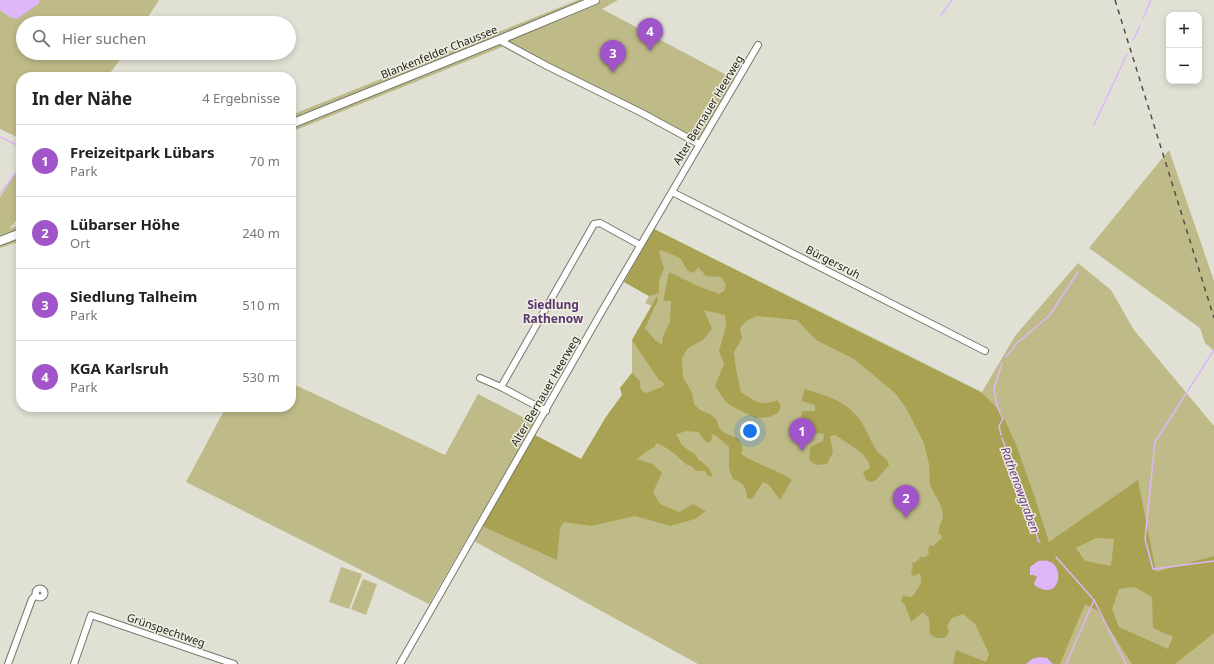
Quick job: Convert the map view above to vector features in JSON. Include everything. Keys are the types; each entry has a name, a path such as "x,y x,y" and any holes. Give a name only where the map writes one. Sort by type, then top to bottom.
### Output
{"street":[{"name":"Blankenfelder Chaussee","path":"296,122 595,0"},
{"path":"499,40 547,66 642,113 699,144"},
{"name":"Alter Bernauer Heerweg","path":"400,664 546,412 640,245 758,45"},
{"name":"Bürgersruh","path":"672,192 985,351"},
{"path":"501,387 594,224 600,223 640,245"},
{"path":"0,241 16,235"},
{"path":"480,378 501,387 546,412"},
{"path":"8,664 32,599 36,595"},
{"name":"Grünspechtweg","path":"76,664 92,615 234,664"}],"shaded area":[{"path":"0,0 39,0 39,3 21,16 16,16 16,19 10,17 0,10"},
{"path":"39,0 159,0 149,16 16,16 16,60 120,60 111,72 16,72 16,137 0,129 0,10 10,17 39,3"},
{"path":"578,0 618,0 602,9 734,79 696,143 507,45 296,130 296,113"},
{"path":"1169,150 1214,281 1214,351 1205,343 1200,328 1089,248"},
{"path":"16,173 16,221 9,229 16,226 16,243 0,248 0,197"},
{"path":"654,229 982,392 1015,336 1078,263 1111,290 1134,330 1214,426 1214,664 698,664 474,541 535,435 581,459 606,417 622,395 620,388 632,373 632,340 652,306 645,303 649,296 624,282"},
{"path":"654,229 982,393 1001,412 1015,442 1049,542 1138,480 1156,572 1214,556 1214,633 1175,664 1132,664 1098,611 1085,604 1060,664 953,664 956,650 986,662 989,654 975,624 963,614 952,618 947,626 949,632 945,638 936,638 930,634 929,618 923,612 911,622 905,605 901,601 903,596 912,597 921,582 921,576 919,573 915,576 912,575 912,563 929,554 928,549 930,545 933,546 942,538 941,534 938,535 943,517 942,508 930,485 929,464 924,443 906,408 895,393 854,359 816,340 797,320 757,316 746,321 740,328 742,338 734,352 741,392 762,403 777,400 781,406 778,413 769,417 756,418 731,406 725,401 715,386 724,364 719,351 726,326 725,315 704,310 712,329 703,340 688,348 682,358 683,377 692,393 694,404 700,410 710,414 717,420 719,428 727,434 739,439 743,449 741,454 792,480 780,500 769,485 763,482 752,499 747,498 744,486 733,479 729,469 729,447 714,434 711,436 712,438 710,443 705,441 698,432 687,431 676,434 682,445 695,454 698,459 709,468 713,477 708,476 705,471 696,471 669,450 656,443 655,447 637,459 653,464 662,473 653,492 660,504 679,512 693,504 706,511 695,519 670,526 635,516 591,526 564,522 560,528 557,560 482,526 535,435 581,459 606,417 622,395 620,388 632,373 640,381 641,388 646,393 662,387 665,384 659,380 632,340 657,296 658,300 645,328 655,340 662,345 663,336 670,322 671,301 663,301 669,272 719,294 724,291 726,285 721,277 706,276 698,267 694,273 688,271 680,258 661,250 659,252 664,268 659,281 659,293 649,296 624,282","holes":["1096,538 1114,539 1111,566 1085,561 1076,548","1057,569 1058,575 1045,590 1035,586 1034,584 1037,577 1033,575","1134,587 1152,597 1153,628 1173,637 1168,649 1119,627 1112,609 1119,589"]},
{"path":"296,385 445,455 478,394 534,423 429,604 186,482 223,412 296,412"},
{"path":"805,389 837,401 857,416 864,426 873,445 887,460 889,465 876,480 871,482 866,480 863,472 870,468 866,458 856,449 835,435 830,436 833,452 827,464 816,465 809,460 810,447 823,441 824,435 820,433 804,435 801,416 803,411 815,411 815,405 801,401"},
{"path":"1038,561 1048,561 1056,568 1058,579 1053,588 1048,590 1042,589 1034,584 1037,577 1035,575 1030,575 1030,567"},
{"path":"341,567 362,574 349,609 329,602"},
{"path":"363,579 377,584 366,615 351,609"},
{"path":"1039,657 1047,658 1053,664 1026,664 1032,659"}],"waterway":[{"path":"941,15 952,0"},
{"path":"1143,18 1151,0"},
{"path":"1133,40 1140,26"},
{"path":"1094,125 1127,54"},
{"path":"0,137 16,145"},
{"path":"0,194 16,173"},
{"name":"Rathenowgraben","path":"1006,357 1017,343 1049,316 1078,272"},
{"path":"1214,350 1155,442 1145,539 1153,569 1214,561"},
{"name":"Rathenowgraben","path":"1001,435 999,426 1003,419 997,406 994,389 1002,363"},
{"name":"Rathenowgraben","path":"1002,438 1020,485 1039,542"},
{"path":"1056,557 1094,600 1126,664"},
{"path":"1066,664 1094,600"}],"railway":[{"path":"1115,0 1214,318"}],"place":[{"name":"KGA Karlsruh","path":"650,51"},
{"name":"Siedlung Talheim","path":"613,73"},
{"name":"Freizeitpark Lübars","path":"802,451"},
{"name":"Lübarser Höhe","path":"906,518"}],"district":[{"name":"Siedlung Rathenow","path":"553,312"}]}
